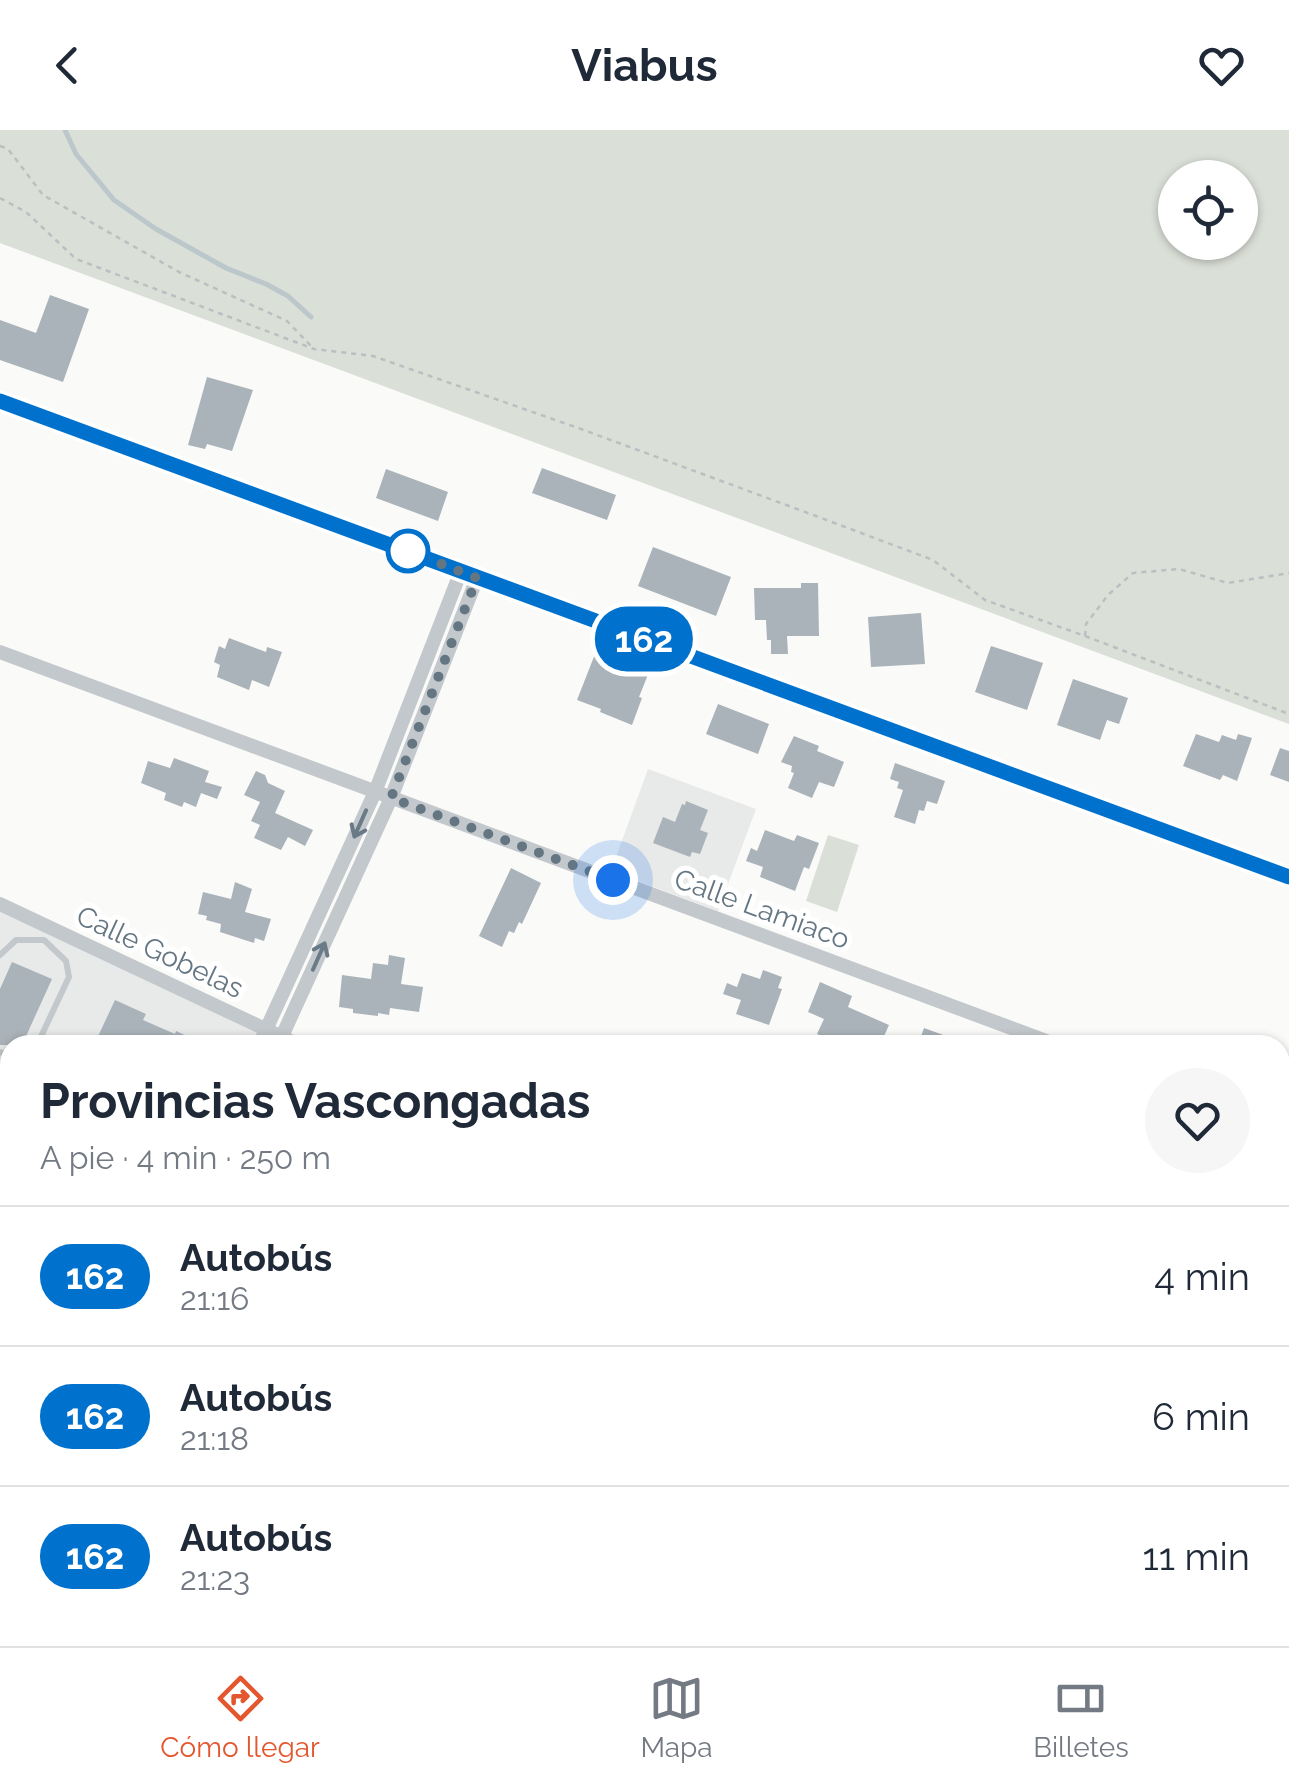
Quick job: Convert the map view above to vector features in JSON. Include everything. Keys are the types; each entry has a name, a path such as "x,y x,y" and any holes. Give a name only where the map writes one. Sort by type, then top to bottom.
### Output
{"street":[{"path":"0,401 1289,877"},
{"path":"264,1035 375,792 461,571"},
{"path":"283,1035 391,798 477,578"},
{"name":"Calle Lamiaco","path":"0,652 1031,1035"},
{"name":"Calle Gobelas","path":"0,904 46,934 272,1035"}],"lane":[{"path":"0,954 16,940 46,934 66,961 70,977 42,1035"}],"path":[{"path":"0,146 8,150 44,195 179,272 287,321 314,349"},
{"path":"0,198 26,212 76,259 314,349 373,356 833,522 933,560 985,600 1289,714"},
{"path":"1084,636 1086,624 1108,595 1133,573 1178,569 1228,583 1289,573"}],"shaded area":[{"path":"0,130 1289,130 1289,724 0,243"},
{"path":"648,769 756,809 718,911 611,871"},
{"path":"828,835 859,845 837,912 806,901"},
{"path":"0,911 261,1035 0,1035"}],"building":[{"path":"50,295 89,309 63,382 0,360 0,320 36,333"},
{"path":"207,377 253,390 232,451 207,444 205,449 188,445"},
{"path":"542,468 616,495 607,520 532,493"},
{"path":"386,469 448,492 438,521 376,498"},
{"path":"653,547 731,577 716,616 638,586"},
{"path":"801,583 818,583 819,636 787,636 788,654 771,654 766,620 755,620 754,588 801,588"},
{"path":"921,613 925,664 871,667 868,617"},
{"path":"229,638 266,652 267,647 282,652 269,687 252,680 249,690 217,677 220,665 214,662 219,646 225,649"},
{"path":"622,645 633,649 629,659 651,667 632,725 577,700 597,649 618,657"},
{"path":"991,646 1043,663 1027,710 975,692"},
{"path":"1073,679 1128,698 1119,724 1107,720 1100,740 1057,725"},
{"path":"718,704 769,724 758,754 706,734"},
{"path":"1196,734 1219,742 1222,735 1236,740 1238,734 1252,738 1237,781 1223,775 1220,780 1183,766"},
{"path":"794,736 844,762 834,787 819,782 812,798 788,788 794,773 792,766 781,762"},
{"path":"1280,748 1289,751 1289,782 1270,775"},
{"path":"174,758 209,771 205,782 222,787 217,799 201,793 196,807 184,802 182,807 164,800 166,793 141,783 148,761 170,768"},
{"path":"895,763 945,781 937,804 927,801 915,824 894,817 903,790 897,788 899,782 890,779"},
{"path":"256,771 265,775 268,783 285,791 275,813 313,830 305,846 288,837 281,850 254,838 260,825 251,821 260,802 244,795"},
{"path":"686,801 708,810 700,830 708,833 700,854 692,852 690,857 653,843 663,817 675,822"},
{"path":"765,830 794,841 797,835 819,843 795,891 760,877 763,867 746,861 751,848 757,851"},
{"path":"511,868 541,883 522,924 519,922 514,933 509,931 502,947 479,936"},
{"path":"235,882 252,889 245,912 271,919 264,941 255,938 254,943 220,932 221,924 198,914 203,892 231,899"},
{"path":"389,955 405,958 401,984 423,987 419,1012 390,1008 389,1015 378,1016 339,1007 342,975 371,979 373,963 388,965"},
{"path":"12,962 52,979 27,1035 0,1035 0,989"},
{"path":"763,970 782,977 778,988 782,989 769,1025 736,1014 741,1000 723,994 727,983 737,987 742,973 760,979"},
{"path":"820,982 852,996 848,1007 889,1025 884,1035 819,1035 824,1019 808,1012"},
{"path":"115,1000 146,1014 143,1020 185,1035 99,1035"},
{"path":"924,1028 943,1035 922,1035"}],"waterway":[{"path":"65,130 76,154 114,200 226,268 288,296 311,317"}],"bus line":[{"name":"162","path":"0,401 1289,877"}],"route":[{"path":"408,551 477,578 391,798 613,880"}]}
